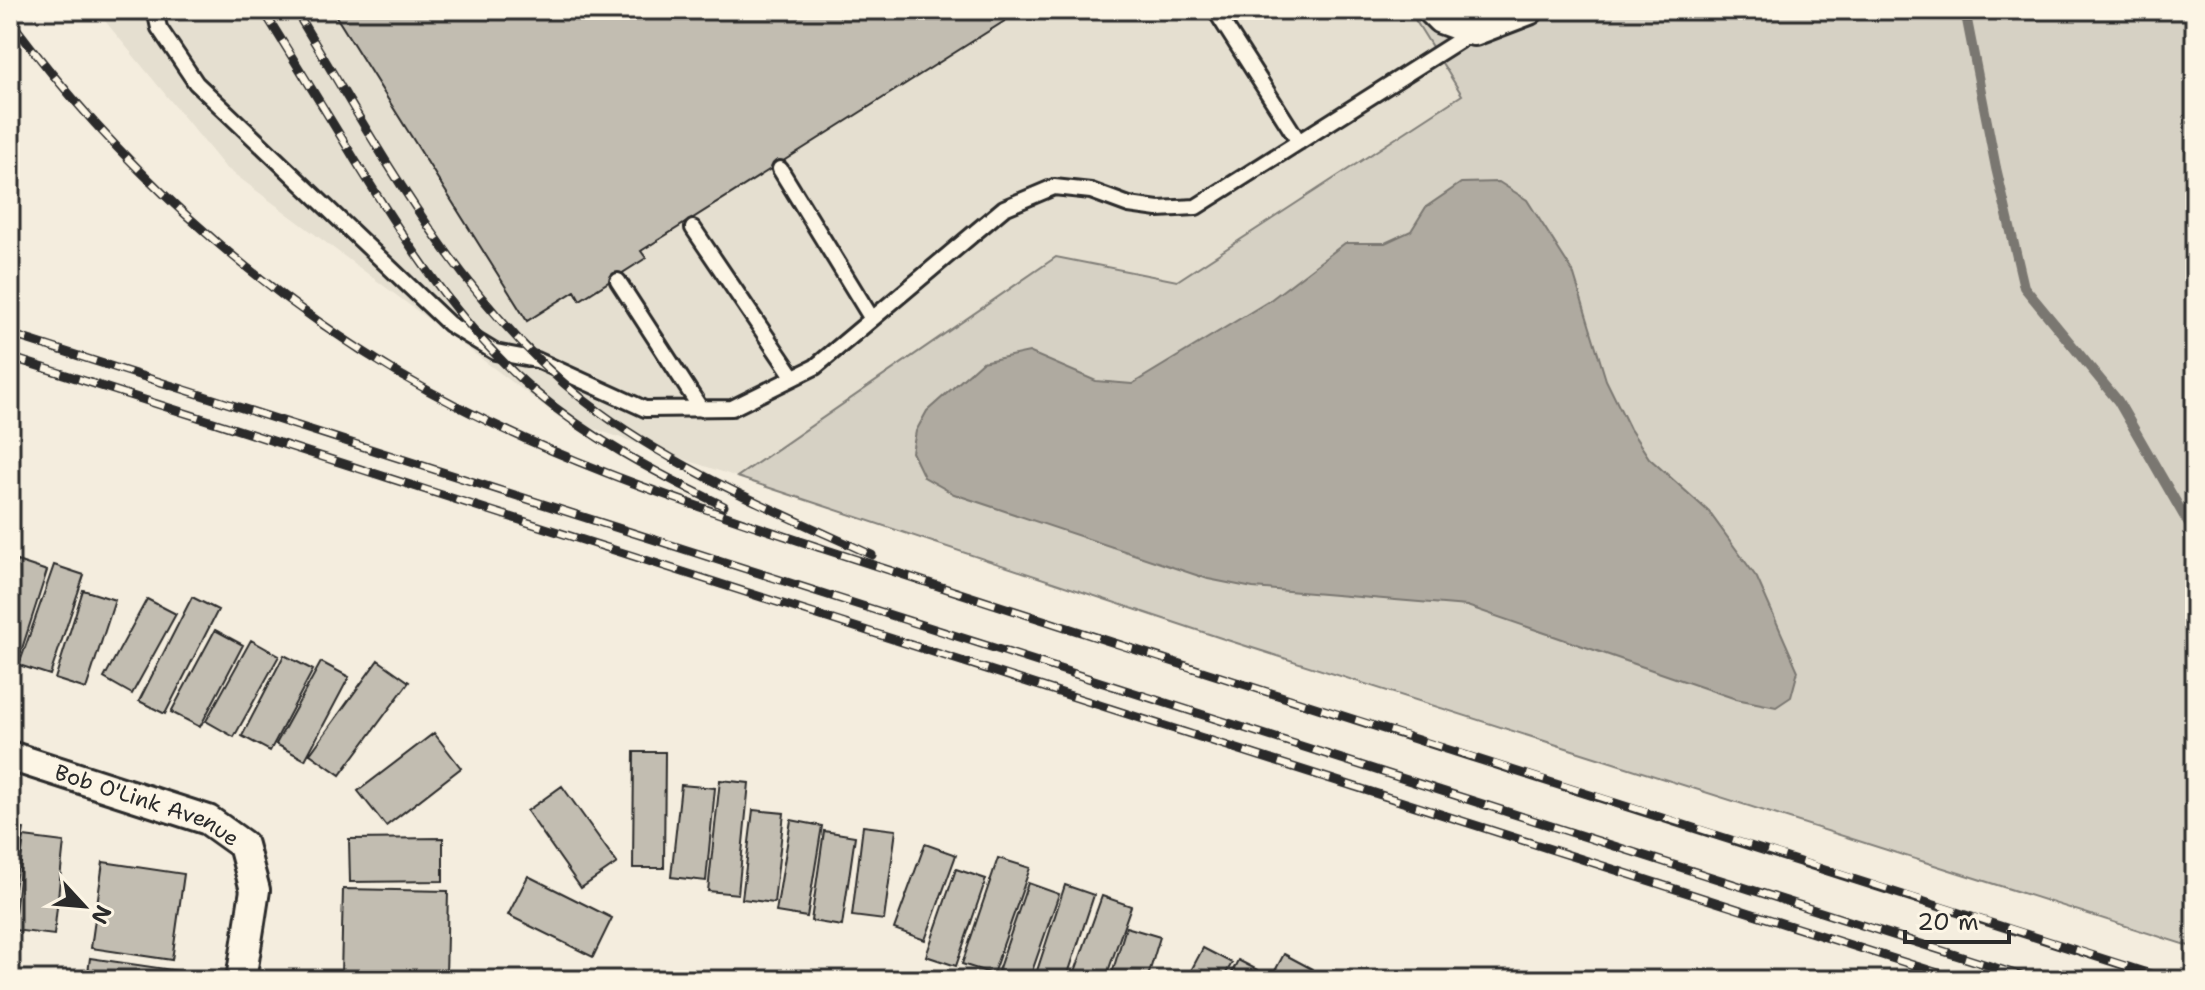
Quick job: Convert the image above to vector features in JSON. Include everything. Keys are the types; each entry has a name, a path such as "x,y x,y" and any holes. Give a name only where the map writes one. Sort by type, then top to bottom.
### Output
{"street":[{"path":"1432,10 1441,19 1474,31 1529,10"},
{"name":"Bob O'Link Avenue","path":"10,756 208,820 243,845 255,890 241,980"}],"lane":[{"path":"155,10 159,28 196,83 449,324 495,352 537,360 645,409 732,408 815,367 1004,208 1054,187 1091,191 1129,205 1196,207 1474,31"},
{"path":"1215,10 1299,142"},
{"path":"780,169 872,319"},
{"path":"693,228 793,376"},
{"path":"618,281 701,409"}],"shaded area":[{"path":"96,10 1409,10 1462,95 1177,281 1056,257 737,477 559,417 225,167"},
{"path":"1409,10 2195,10 2195,948 1224,639 737,477 1056,257 1177,281 1462,95"},
{"path":"1499,182 1527,200 1573,272 1606,380 1630,429 1649,458 1709,512 1757,578 1798,671 1791,697 1776,707 1736,699 1467,606 1253,588 1208,579 954,494 924,477 912,452 916,431 927,411 982,362 1029,352 1096,381 1132,384 1269,301 1345,243 1385,243 1411,231 1426,207 1461,183"}],"building":[{"path":"332,10 1022,10 641,251 646,258 580,300 575,291 527,321"},
{"path":"17,561 47,571 18,661 10,658 10,582"},
{"path":"54,565 84,575 50,675 19,665"},
{"path":"83,590 115,600 86,689 55,679"},
{"path":"192,597 218,610 165,714 139,701"},
{"path":"147,599 176,614 132,694 104,678"},
{"path":"215,630 243,645 200,727 171,712"},
{"path":"251,640 279,656 234,737 206,721"},
{"path":"284,655 313,670 270,751 242,736"},
{"path":"378,660 409,682 340,775 310,754"},
{"path":"321,662 349,677 305,760 276,744"},
{"path":"434,733 461,768 386,826 358,791"},
{"path":"634,752 665,752 664,868 633,868"},
{"path":"720,780 749,783 738,894 708,891"},
{"path":"681,785 715,788 706,881 671,877"},
{"path":"562,786 617,863 581,888 527,811"},
{"path":"753,810 784,813 774,903 742,899"},
{"path":"791,820 822,826 807,917 776,912"},
{"path":"863,826 896,830 884,920 852,916"},
{"path":"10,827 24,829 10,912"},
{"path":"824,831 855,836 842,926 811,921"},
{"path":"24,837 64,842 54,935 13,930"},
{"path":"443,838 443,881 350,882 349,839"},
{"path":"925,844 956,855 925,940 894,929"},
{"path":"998,858 1030,868 993,974 962,964"},
{"path":"103,862 184,874 172,960 91,948"},
{"path":"956,869 986,879 956,966 926,956"},
{"path":"528,876 612,918 593,957 508,915"},
{"path":"1028,883 1059,894 1029,980 1022,980 998,971"},
{"path":"1065,885 1094,895 1066,980 1034,980"},
{"path":"343,889 448,891 446,977 341,976"},
{"path":"1102,896 1131,906 1105,980 1072,980"},
{"path":"1126,927 1160,937 1147,980 1110,980"},
{"path":"1203,948 1232,963 1222,980 1186,980"},
{"path":"1284,954 1312,969 1306,980 1270,980"},
{"path":"90,958 179,971 178,980 87,980"},
{"path":"1238,960 1267,975 1264,980 1228,980"}],"waterway":[{"path":"1965,10 1996,168 2024,287 2118,401 2195,535"}],"railway":[{"path":"263,10 394,222 435,282 481,339 533,390 601,440 724,506"},
{"path":"295,10 423,219 497,316 539,360 585,401 652,447 724,486 872,555"},
{"path":"10,20 94,123 188,217 238,260 290,301 401,375 451,403 555,452 715,513 824,549 2169,980"},
{"path":"10,334 2034,980"},
{"path":"10,357 1960,980"}]}
